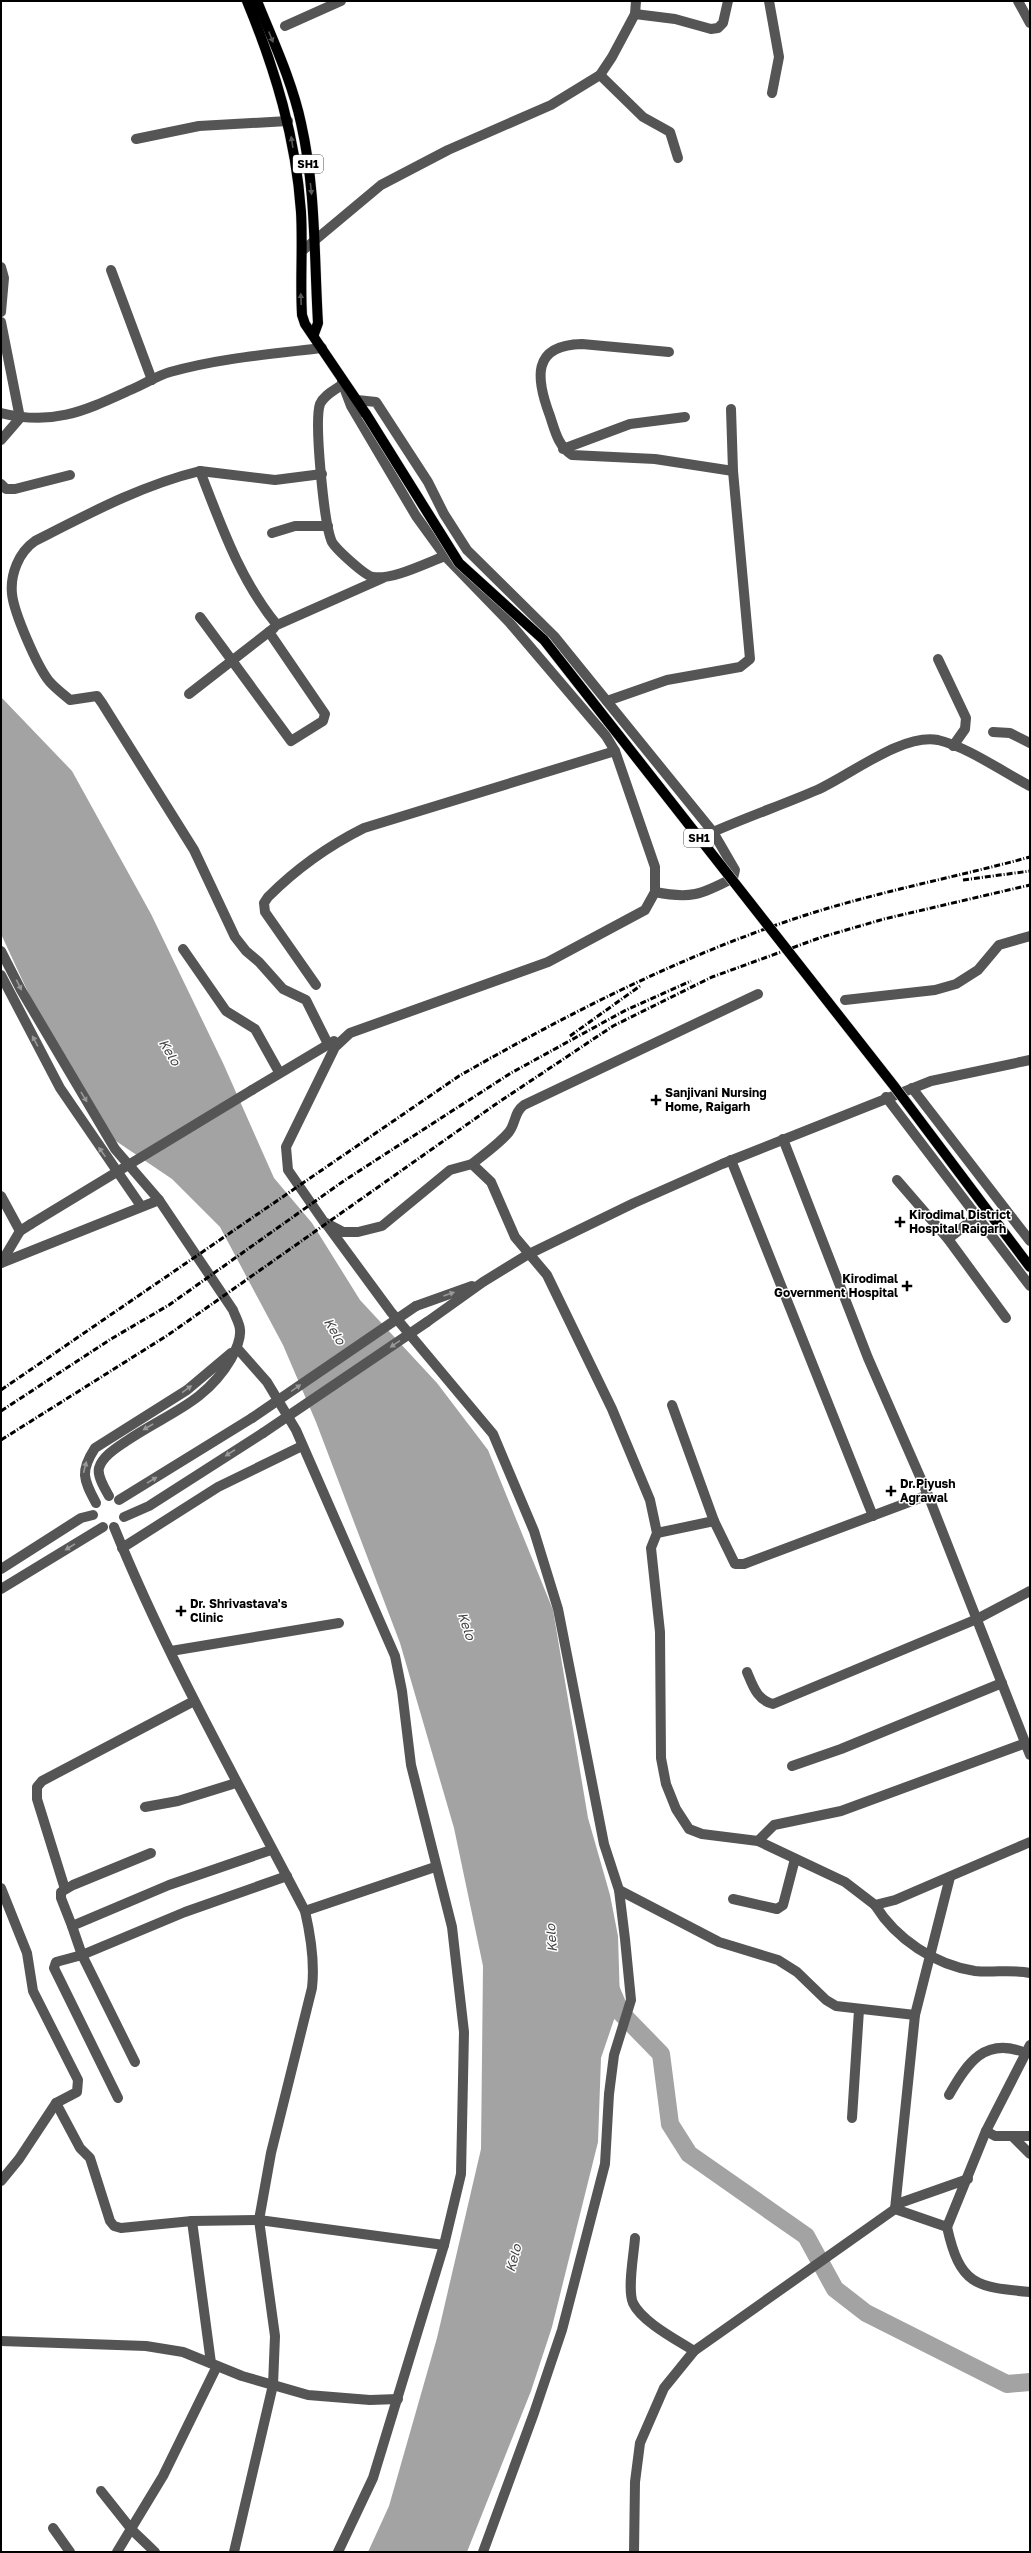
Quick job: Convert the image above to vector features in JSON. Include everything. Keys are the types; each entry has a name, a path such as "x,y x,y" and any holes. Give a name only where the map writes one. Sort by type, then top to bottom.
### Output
{"main road":[{"name":"SH1","path":"247,1 272,65 288,121 301,211 302,315 305,324 314,334 357,400 460,563 478,583 524,620 544,640 894,1086 1030,1267"},
{"name":"SH1","path":"257,1 287,77 301,122 308,157 315,241 318,322 314,334"}],"street":[{"path":"285,26 341,1"},
{"path":"302,251 381,185 448,150 551,105 600,75 612,57 635,14 636,1"},
{"path":"635,14 675,19 711,29 718,28 723,23 728,1"},
{"path":"769,1 779,57 772,92"},
{"path":"1018,1 1030,23"},
{"path":"600,75 643,117 670,132 678,158"},
{"path":"136,139 198,126 288,121"},
{"path":"1,267 4,278 1,312"},
{"path":"111,270 152,380"},
{"path":"1,322 20,418"},
{"path":"669,352 582,344 568,345 551,351 543,360 539,377 542,396 563,449 572,455 655,459 733,472"},
{"path":"1,413 20,418 44,419 90,408 168,372 219,360 322,348"},
{"path":"159,1200 1,1263 20,1231 252,1090 279,1072 328,1044 350,1033 548,962 645,910 655,892 655,867 615,751 585,710 509,622 445,556 412,509 351,406 338,372"},
{"path":"342,384 325,396 319,408 322,474 328,526 333,544 361,570 371,577 383,578"},
{"path":"357,400 376,402 428,482 444,514 467,550 554,636 713,832 735,870 733,878 717,886 682,897 655,892"},
{"path":"607,701 667,680 740,667 750,658 733,472 730,409"},
{"path":"1,440 20,418"},
{"path":"563,449 630,424 685,418"},
{"path":"322,474 275,480 200,471 159,484 94,511 27,546 19,559 12,582 14,607 49,680 70,700 97,696 194,850 235,937 246,951 259,962 283,989 306,1000 328,1044"},
{"path":"200,471 232,553 273,629 325,714 322,721 291,741 200,617"},
{"path":"1,484 6,489 15,489 70,475"},
{"path":"272,533 295,526 328,526"},
{"path":"189,694 233,662 273,629 383,578 445,556"},
{"path":"938,659 962,707 967,724 953,746"},
{"path":"993,732 1010,733 1030,743"},
{"path":"713,832 818,790 889,751 926,740 938,740 953,746 1030,786"},
{"path":"316,985 265,912 264,903 268,897 300,868 331,844 364,828 615,751"},
{"path":"845,1000 935,990 956,984 978,970 999,945 1030,936"},
{"path":"183,949 226,1011 255,1029 279,1072"},
{"path":"1,950 21,990 115,1149 159,1200 233,1310 240,1330 237,1348 220,1378 209,1389 182,1408 139,1433 104,1459 99,1469 101,1479 114,1498 123,1506 124,1517"},
{"path":"1,975 60,1088 141,1206"},
{"path":"324,1222 343,1232 358,1232 382,1226 450,1170 472,1164 509,1132 514,1123 516,1113 524,1104 758,994"},
{"path":"350,1033 335,1047 286,1147 288,1170 324,1222 405,1331 493,1434 534,1531 558,1609 604,1844 619,1890 631,2000 614,2055 609,2094 605,2164 585,2247 562,2330 534,2413 483,2552"},
{"path":"1,1589 103,1527 114,1527 124,1517 149,1506 263,1432 427,1322 483,1282 528,1255 634,1202 731,1160 886,1097 930,1081 1030,1060"},
{"path":"912,1088 1030,1241"},
{"path":"886,1097 1030,1286"},
{"path":"783,1139 868,1358 928,1495 1030,1755"},
{"path":"731,1160 874,1516"},
{"path":"472,1164 491,1182 515,1237 528,1255 547,1275 612,1409 650,1500 657,1533 650,1548 660,1632 662,1758 666,1784 676,1809 689,1829 702,1834 758,1841 846,1882 875,1905 884,1919 908,1941 947,1964 975,1971 1021,1971 1030,1973"},
{"path":"897,1180 948,1239 1006,1318"},
{"path":"1,1196 20,1231"},
{"path":"948,1239 977,1216"},
{"path":"96,1503 114,1498 252,1418 416,1306 483,1282"},
{"path":"237,1348 267,1382 296,1430 395,1656 402,1692 411,1765 452,1927 464,2032 461,2174 444,2245 373,2478 338,2552"},
{"path":"103,1527 96,1522 93,1515 96,1503 84,1475 86,1461 96,1448 187,1390 237,1348"},
{"path":"672,1405 714,1521 735,1564 739,1565 928,1495"},
{"path":"122,1548 218,1487 302,1446"},
{"path":"1,1569 81,1518 93,1515"},
{"path":"657,1533 714,1521"},
{"path":"114,1527 140,1592 171,1651 194,1701 271,1850 287,1876 305,1911 314,1967 312,1988 271,2153 259,2220 275,2336 274,2385 234,2552"},
{"path":"747,1672 758,1696 765,1702 773,1704 977,1619 1030,1591"},
{"path":"171,1651 339,1623"},
{"path":"792,1766 841,1749 1002,1683"},
{"path":"65,1889 39,1805 37,1787 42,1781 194,1701"},
{"path":"758,1841 774,1826 841,1811 1026,1743"},
{"path":"145,1807 178,1801 236,1783"},
{"path":"875,1905 895,1900 1030,1842"},
{"path":"72,1926 169,1885 271,1850"},
{"path":"135,2062 82,1956 61,1898 61,1892 151,1853"},
{"path":"733,1899 778,1909 783,1905 795,1859"},
{"path":"305,1911 436,1867"},
{"path":"118,2098 54,1968 56,1962 82,1956 185,1912 287,1876"},
{"path":"896,2207 915,2015 950,1877"},
{"path":"1,1888 27,1953 33,1991 78,2080 76,2092 56,2103 19,2159 1,2181"},
{"path":"619,1890 719,1942 778,1960 797,1972 826,2000 836,2006 859,2010 915,2015"},
{"path":"852,2118 859,2010"},
{"path":"950,2095 965,2068 979,2054 1005,2047 1028,2049 986,2131 968,2179 947,2227 952,2250 965,2273 973,2282 997,2289 1030,2292"},
{"path":"56,2103 80,2148 90,2158 110,2220 114,2226 121,2228 192,2221 259,2220 444,2245"},
{"path":"986,2131 995,2136 1030,2136"},
{"path":"1012,2136 1030,2154"},
{"path":"634,2552 636,2482 640,2443 664,2388 694,2351 896,2207 968,2179"},
{"path":"896,2207 947,2227"},
{"path":"117,2552 132,2530 163,2476 214,2364 192,2221"},
{"path":"635,2238 631,2291 633,2303 643,2316 694,2351"},
{"path":"1,2341 146,2346 183,2352 242,2376 308,2395 370,2400 398,2398"},
{"path":"101,2490 132,2530 155,2552"},
{"path":"53,2528 70,2552"}],"water":[{"name":"Kelo","path":"1,697 72,771 151,914 223,1063 274,1178 312,1223 360,1300 437,1383 488,1450 553,1610 588,1818 610,1895 618,1936 620,2002 601,2058 598,2142 552,2327 531,2391 467,2552 368,2552 389,2506 437,2338 481,2149 483,1966 454,1828 400,1643 316,1422 283,1345 220,1227 172,1179 110,1137 46,1031 1,934"}],"waterway":[{"path":"609,1985 621,2013 661,2054 670,2124 689,2154 806,2236 835,2289 866,2313 1007,2384 1030,2382"}],"railway":[{"path":"1,1390 459,1076 578,1011 659,972 743,937 785,922 876,895 1030,857"},
{"path":"963,880 1030,871"},
{"path":"1,1440 168,1335 496,1104 613,1026 712,977 822,937 884,919 1030,885"},
{"path":"1,1411 111,1339 169,1305 345,1180 511,1073 626,1010 691,981"},
{"path":"570,1036 640,986"}],"place":[{"name":"Sanjivani Nursing Home, Raigarh","path":"656,1100"},
{"name":"Kirodimal District Hospital Raigarh","path":"900,1222"},
{"name":"Kirodimal Government Hospital","path":"907,1286"},
{"name":"Dr.Piyush Agrawal","path":"891,1491"},
{"name":"Dr. Shrivastava's Clinic","path":"181,1611"}]}
